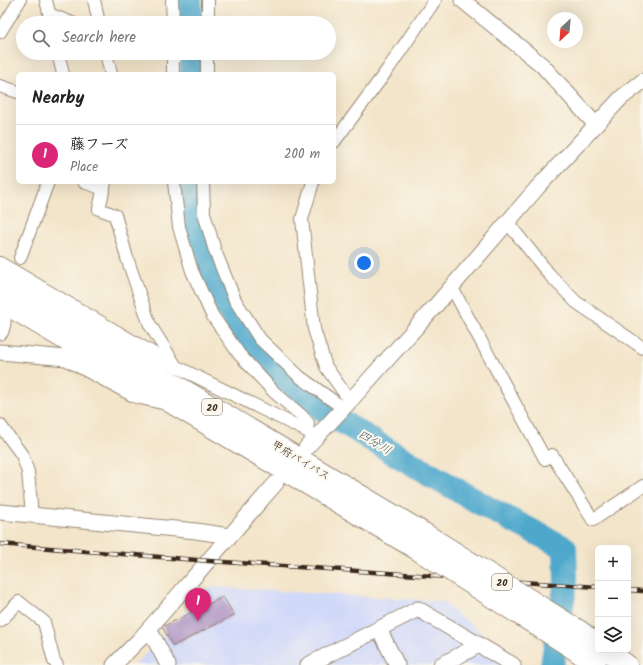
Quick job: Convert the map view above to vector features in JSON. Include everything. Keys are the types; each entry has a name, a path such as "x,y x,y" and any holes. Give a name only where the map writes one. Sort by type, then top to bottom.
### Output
{"highway":[{"name":"甲府バイパス","path":"0,280 420,541 576,640 596,665"},
{"name":"甲府バイパス","path":"0,302 177,406 420,541"},
{"name":"甲府バイパス","path":"576,640 595,643"},
{"path":"610,653 626,665"}],"street":[{"path":"0,32 20,0"},
{"path":"46,0 50,16"},
{"path":"94,0 97,16"},
{"path":"172,0 173,16"},
{"path":"208,0 208,16"},
{"path":"336,139 388,70 435,0"},
{"path":"462,0 542,64 596,125"},
{"path":"60,60 63,72"},
{"path":"108,60 111,72"},
{"path":"173,60 173,72"},
{"path":"207,60 207,72"},
{"path":"313,436 347,404 537,188 621,98 643,81"},
{"path":"0,86 16,91"},
{"path":"20,258 47,184"},
{"path":"94,184 104,186 100,209 115,215 127,258 150,325 175,366"},
{"path":"174,184 179,227 192,271 212,315 239,354 274,392 308,422 313,436"},
{"path":"203,184 204,213 214,251 235,300 260,339 300,377 347,404"},
{"path":"312,184 302,219 314,330 326,367 347,404"},
{"path":"507,222 549,274 576,302 641,342"},
{"path":"0,263 175,366 313,436"},
{"path":"451,286 545,459 552,455 593,520 643,486"},
{"path":"0,302 4,317 4,325 0,332"},
{"path":"0,352 66,358 135,395 177,406"},
{"path":"0,425 22,455 28,472 32,515"},
{"path":"114,665 149,629 276,483"},
{"path":"0,512 196,531 229,536"},
{"path":"0,621 19,602 44,622 54,661 57,665"},
{"path":"308,665 418,609 513,665"},
{"path":"149,629 168,665"},
{"path":"379,629 397,665"},
{"path":"440,665 478,645"}],"shaded area":[{"path":"210,587 441,601 523,665 135,665"}],"building":[{"path":"223,597 234,615 173,646 162,627"}],"waterway":[{"name":"四分川","path":"190,0 191,16"},
{"name":"四分川","path":"192,60 192,72"},
{"name":"四分川","path":"191,184 192,205 202,257 223,301 245,338 282,377 326,412 388,450 490,509 565,548 566,581 552,665"}],"railway":[{"path":"0,544 209,561 595,587"},
{"path":"631,590 643,591"}],"place":[{"name":"藤フーズ","path":"198,621"}]}
